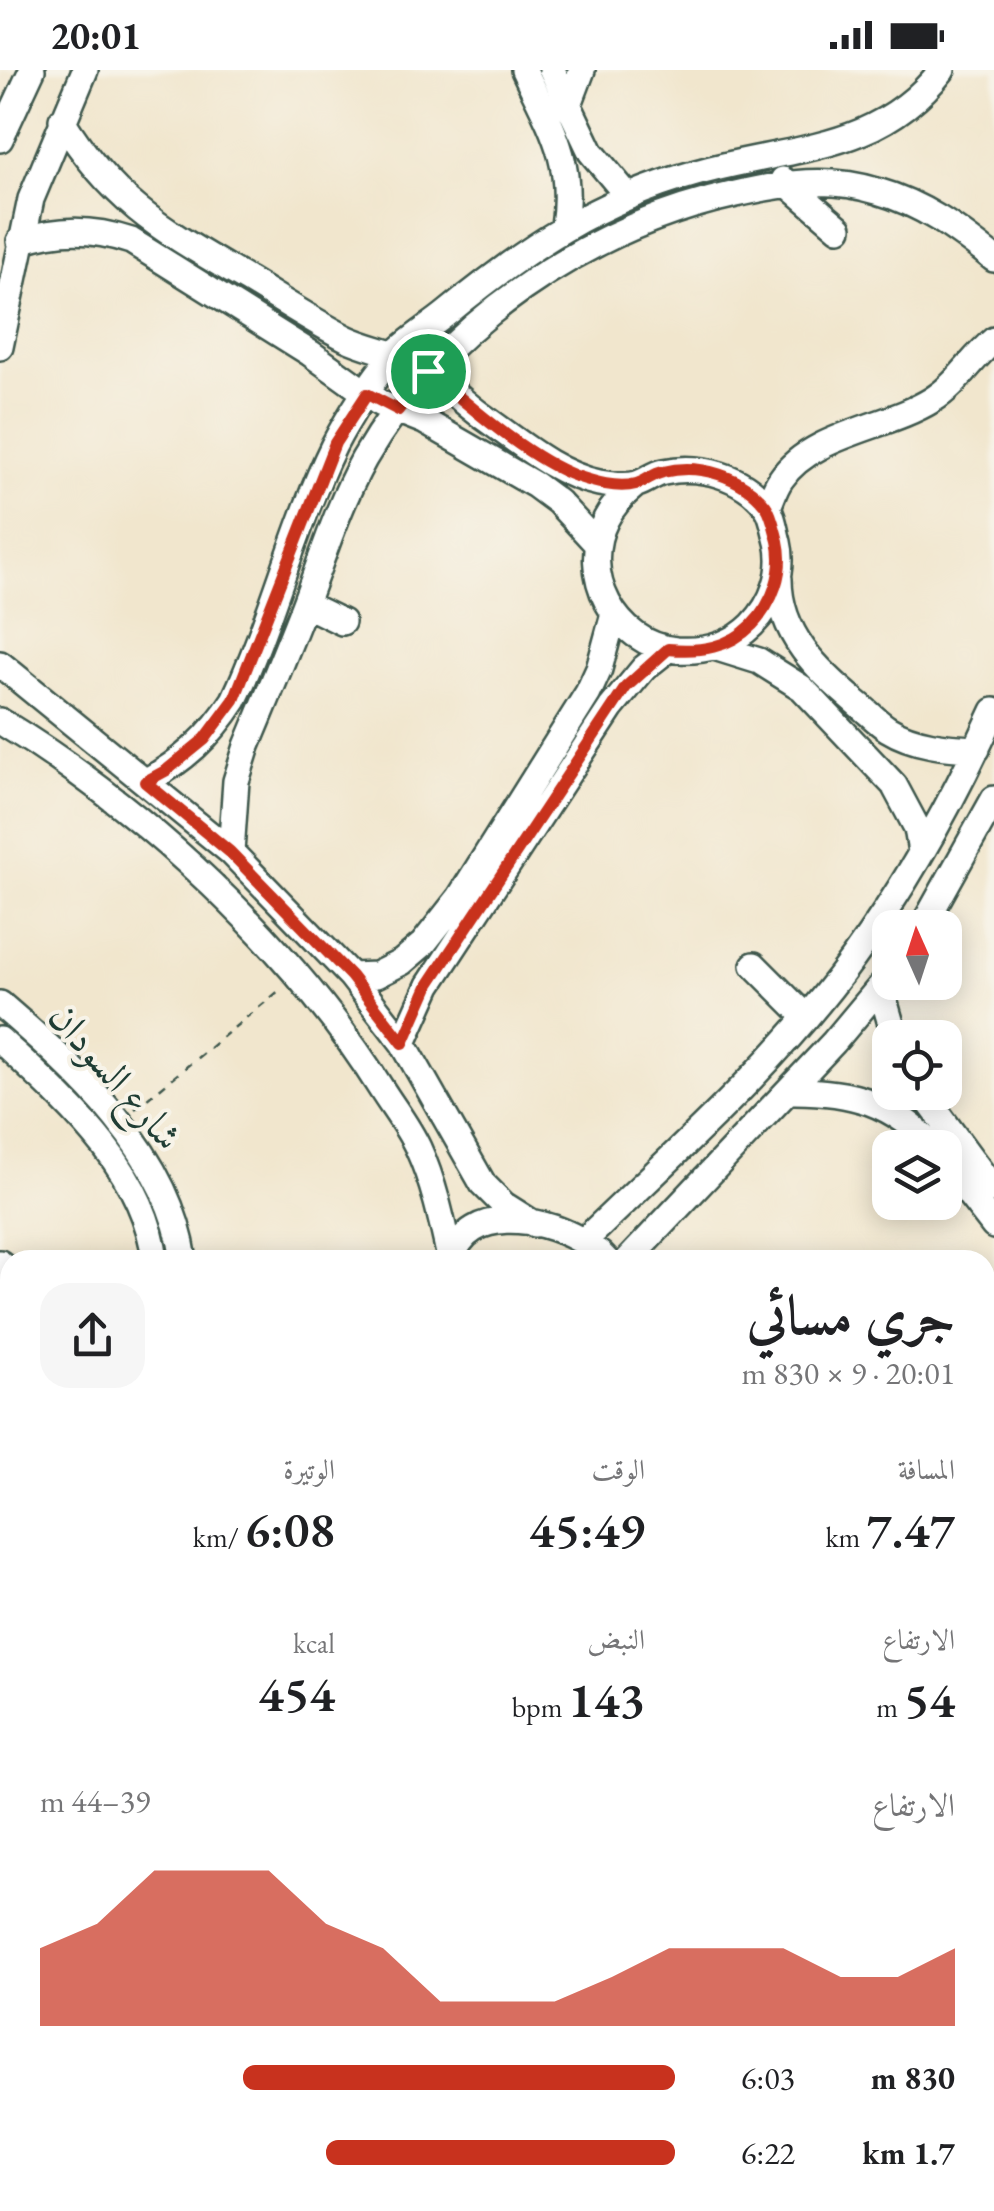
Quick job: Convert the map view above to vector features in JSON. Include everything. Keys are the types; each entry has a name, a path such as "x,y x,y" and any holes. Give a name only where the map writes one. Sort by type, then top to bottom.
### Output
{"street":[{"path":"0,139 32,70"},
{"path":"0,347 20,241 36,186 85,70"},
{"path":"524,70 566,167 569,197 564,226"},
{"path":"552,70 591,152 627,194"},
{"path":"568,107 582,70"},
{"path":"145,782 167,770 205,739 234,700 335,443 394,355 483,283 564,226 627,194 699,172 831,145 882,122 928,89 942,70"},
{"path":"62,120 101,176 139,213 328,328 428,371 545,460 600,484 635,485"},
{"path":"776,156 784,183 839,228"},
{"path":"230,852 236,780 340,507 366,458 428,371 507,301 596,244 644,222 711,199 784,183 830,182 875,190 918,205 957,228 994,259"},
{"path":"20,241 76,229 104,232 131,241 310,352 367,394 536,485 558,502 597,544"},
{"path":"768,507 781,478 800,459 836,438 901,416 935,398 994,340"},
{"path":"779,572 764,610 742,633 714,648 668,649 629,630 614,614 599,580 597,544 617,501 659,472 686,468 713,471 738,482 768,507 779,546 779,572 779,600 801,648 841,690 888,729 931,745 977,749"},
{"path":"305,604 342,622"},
{"path":"351,976 376,975 402,962 423,944 460,898 588,693 614,614"},
{"path":"714,648 759,661 802,688 894,785 916,828 921,852"},
{"path":"403,1043 429,984 612,708 644,668 668,649"},
{"path":"0,664 230,852 351,976 403,1043 483,1184 504,1205 534,1224 584,1240 595,1250"},
{"path":"584,1240 744,1083 806,1017 852,959 902,886 994,711"},
{"path":"0,721 45,748 192,867 297,977 366,1063 417,1145 432,1181 448,1250"},
{"path":"933,910 994,799"},
{"path":"902,886 923,910"},
{"path":"754,965 806,1017"},
{"path":"638,1250 872,998"},
{"name":"شارع السودان","path":"0,1004 81,1079 118,1123 152,1170 170,1204 182,1250"},
{"name":"شارع السودان","path":"0,1040 62,1098 108,1153 144,1216 152,1250"},
{"path":"789,1091 829,1090 868,1100 904,1118 916,1130"},
{"path":"935,1110 994,1190"},
{"path":"962,1184 994,1226"},
{"path":"455,1250 472,1230 489,1223 534,1224"}],"path":[{"path":"118,1123 297,977"}],"route":[{"path":"428,371 473,409 545,460 572,474 600,484 635,485 659,472 686,468 713,471 738,482 768,507 779,546 779,572 764,610 734,639 714,648 668,649 626,687 429,984 403,1043 351,976 230,852 145,782 187,756 234,700 335,443 367,394 398,410 428,371"}]}
